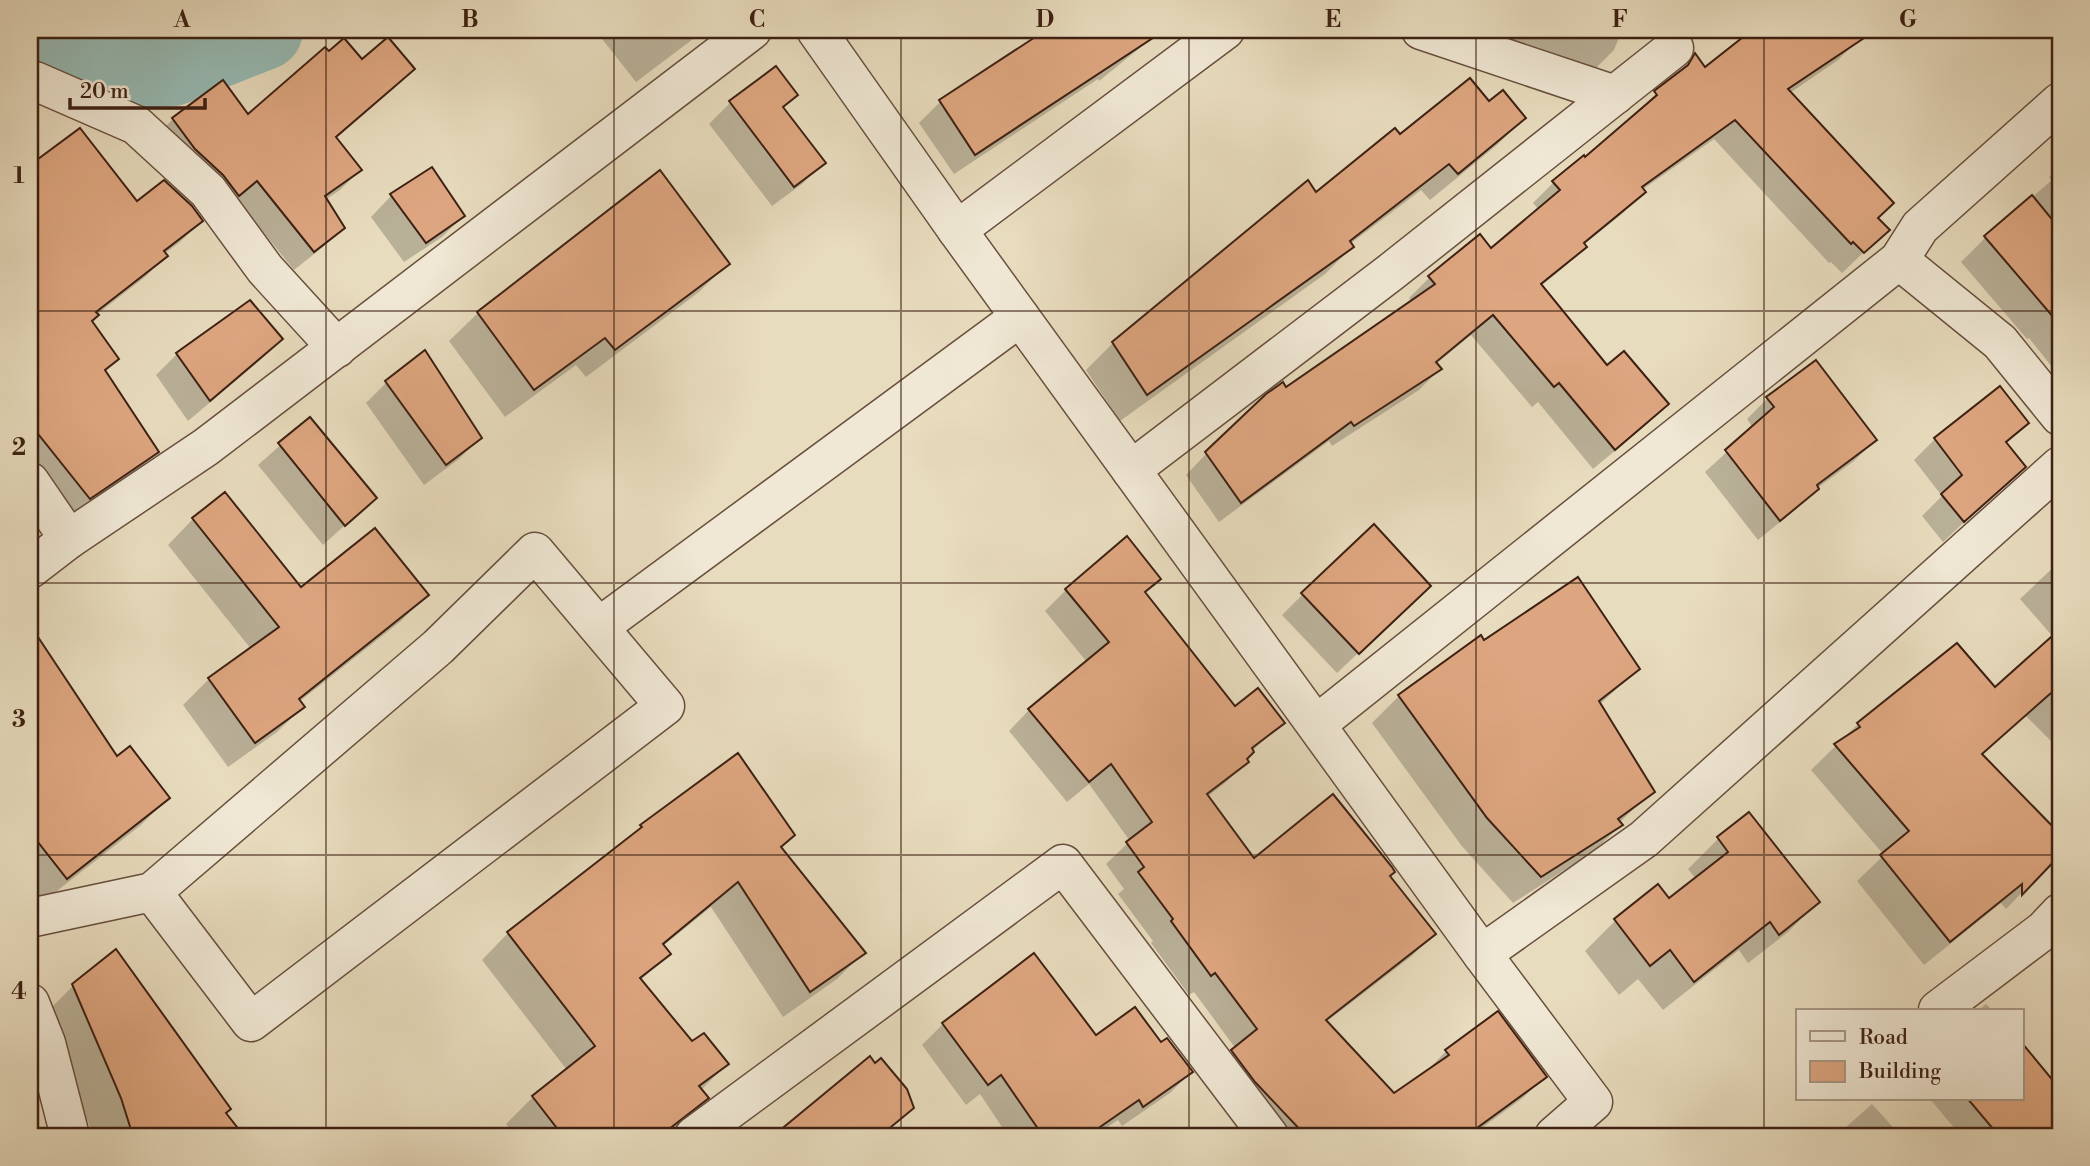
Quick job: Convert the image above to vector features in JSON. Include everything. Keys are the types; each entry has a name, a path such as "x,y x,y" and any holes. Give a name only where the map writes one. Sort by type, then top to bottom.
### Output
{"street":[{"path":"30,569 69,539 206,447 752,30"},
{"path":"816,30 1020,317 1482,954 1593,1102 1554,1136"},
{"path":"957,230 1225,30"},
{"path":"1421,30 1615,95"},
{"path":"1131,470 1391,272 1674,48"},
{"path":"30,85 35,81 136,125 208,191 265,269 337,348"},
{"path":"1317,724 1899,260 1920,227 2060,102"},
{"path":"1899,260 2000,342 2060,415"},
{"path":"599,627 1020,317"},
{"path":"1482,954 1644,839 2060,466"},
{"path":"30,482 69,539"},
{"path":"30,918 152,892 438,647 535,552 665,706 251,1022 152,892"},
{"path":"703,1133 1063,864 1269,1136"},
{"path":"1939,1009 2044,930 2060,913"},
{"path":"30,1003 46,1043 69,1136"}],"building":[{"path":"1046,30 1165,30 975,155 939,100"},
{"path":"1752,30 1876,30 1788,89 1894,203 1878,218 1890,230 1864,253 1853,242 1851,244 1735,120 1642,187 1646,192 1584,243 1587,247 1541,284 1607,365 1624,351 1669,404 1615,450 1559,383 1554,387 1493,315 1436,362 1442,369 1354,426 1351,422 1241,503 1205,452 1266,394 1283,382 1286,387 1435,284 1428,276 1480,234 1491,248 1560,190 1552,181 1584,155 1585,157 1657,95 1654,91 1688,65 1695,53 1705,67"},
{"path":"388,37 415,69 336,137 362,170 325,196 345,228 314,252 257,181 239,196 223,175 195,149 172,118 223,80 248,114 325,47 329,51 344,38 362,59"},
{"path":"776,66 798,95 783,107 826,163 794,187 729,101"},
{"path":"1470,78 1489,101 1503,90 1526,118 1458,174 1449,164 1350,241 1354,247 1147,395 1112,342 1308,180 1316,192 1395,128 1400,134"},
{"path":"80,128 137,201 164,180 192,206 203,221 164,251 168,256 96,312 99,315 92,321 119,359 105,370 159,452 90,499 38,434 30,434 30,165"},
{"path":"432,167 465,216 426,243 390,194"},
{"path":"660,170 730,264 615,350 605,338 534,390 477,312"},
{"path":"2032,195 2060,229 2060,325 1984,236"},
{"path":"250,300 283,339 210,401 176,353"},
{"path":"425,350 482,438 446,465 385,381"},
{"path":"1816,360 1877,440 1817,485 1819,489 1780,521 1725,450 1774,407 1766,397"},
{"path":"2000,386 2029,423 2006,442 2026,467 1964,522 1941,494 1962,475 1934,438"},
{"path":"310,417 377,498 345,526 278,443"},
{"path":"225,492 301,587 375,528 429,595 299,699 305,707 255,743 208,678 279,627 192,518"},
{"path":"1374,524 1431,586 1359,654 1301,593"},
{"path":"1127,536 1161,579 1145,592 1235,706 1258,688 1285,723 1252,748 1254,752 1247,759 1249,762 1207,794 1254,858 1333,794 1392,867 1395,872 1390,876 1436,934 1326,1020 1394,1093 1449,1055 1445,1050 1498,1011 1547,1077 1466,1136 1306,1136 1255,1082 1231,1050 1257,1029 1215,973 1211,976 1138,872 1144,867 1126,842 1152,822 1111,764 1089,782 1028,709 1109,642 1065,589"},
{"path":"1578,577 1640,669 1599,701 1655,792 1618,819 1623,825 1541,877 1487,818 1398,695 1481,635 1484,640"},
{"path":"30,625 117,756 130,746 170,798 67,879 30,832"},
{"path":"2060,629 2060,685 1982,754 2060,834 2060,855 2022,895 2022,884 1950,942 1880,855 1909,831 1834,744 1860,727 1857,723 1957,643 1995,687"},
{"path":"738,753 795,835 781,847 866,953 810,992 738,882 663,944 671,954 640,978 692,1041 704,1033 729,1064 699,1086 709,1098 660,1136 563,1136 532,1096 595,1046 507,932 642,827 640,825"},
{"path":"1749,812 1820,902 1779,935 1770,922 1694,982 1670,950 1650,966 1614,919 1658,884 1669,898 1728,852 1717,837"},
{"path":"116,949 231,1109 226,1113 244,1136 133,1136 121,1098 72,984"},
{"path":"1034,953 1096,1035 1135,1007 1161,1042 1167,1038 1193,1072 1143,1107 1139,1100 1087,1136 1043,1136 1001,1075 988,1085 942,1023"},
{"path":"2024,1045 2060,1089 2060,1136 1999,1136 1969,1100 2024,1100"},
{"path":"870,1056 875,1063 881,1058 907,1089 914,1108 880,1136 773,1136"}],"waterway":[{"path":"30,59 109,69 172,66 263,30"}]}
